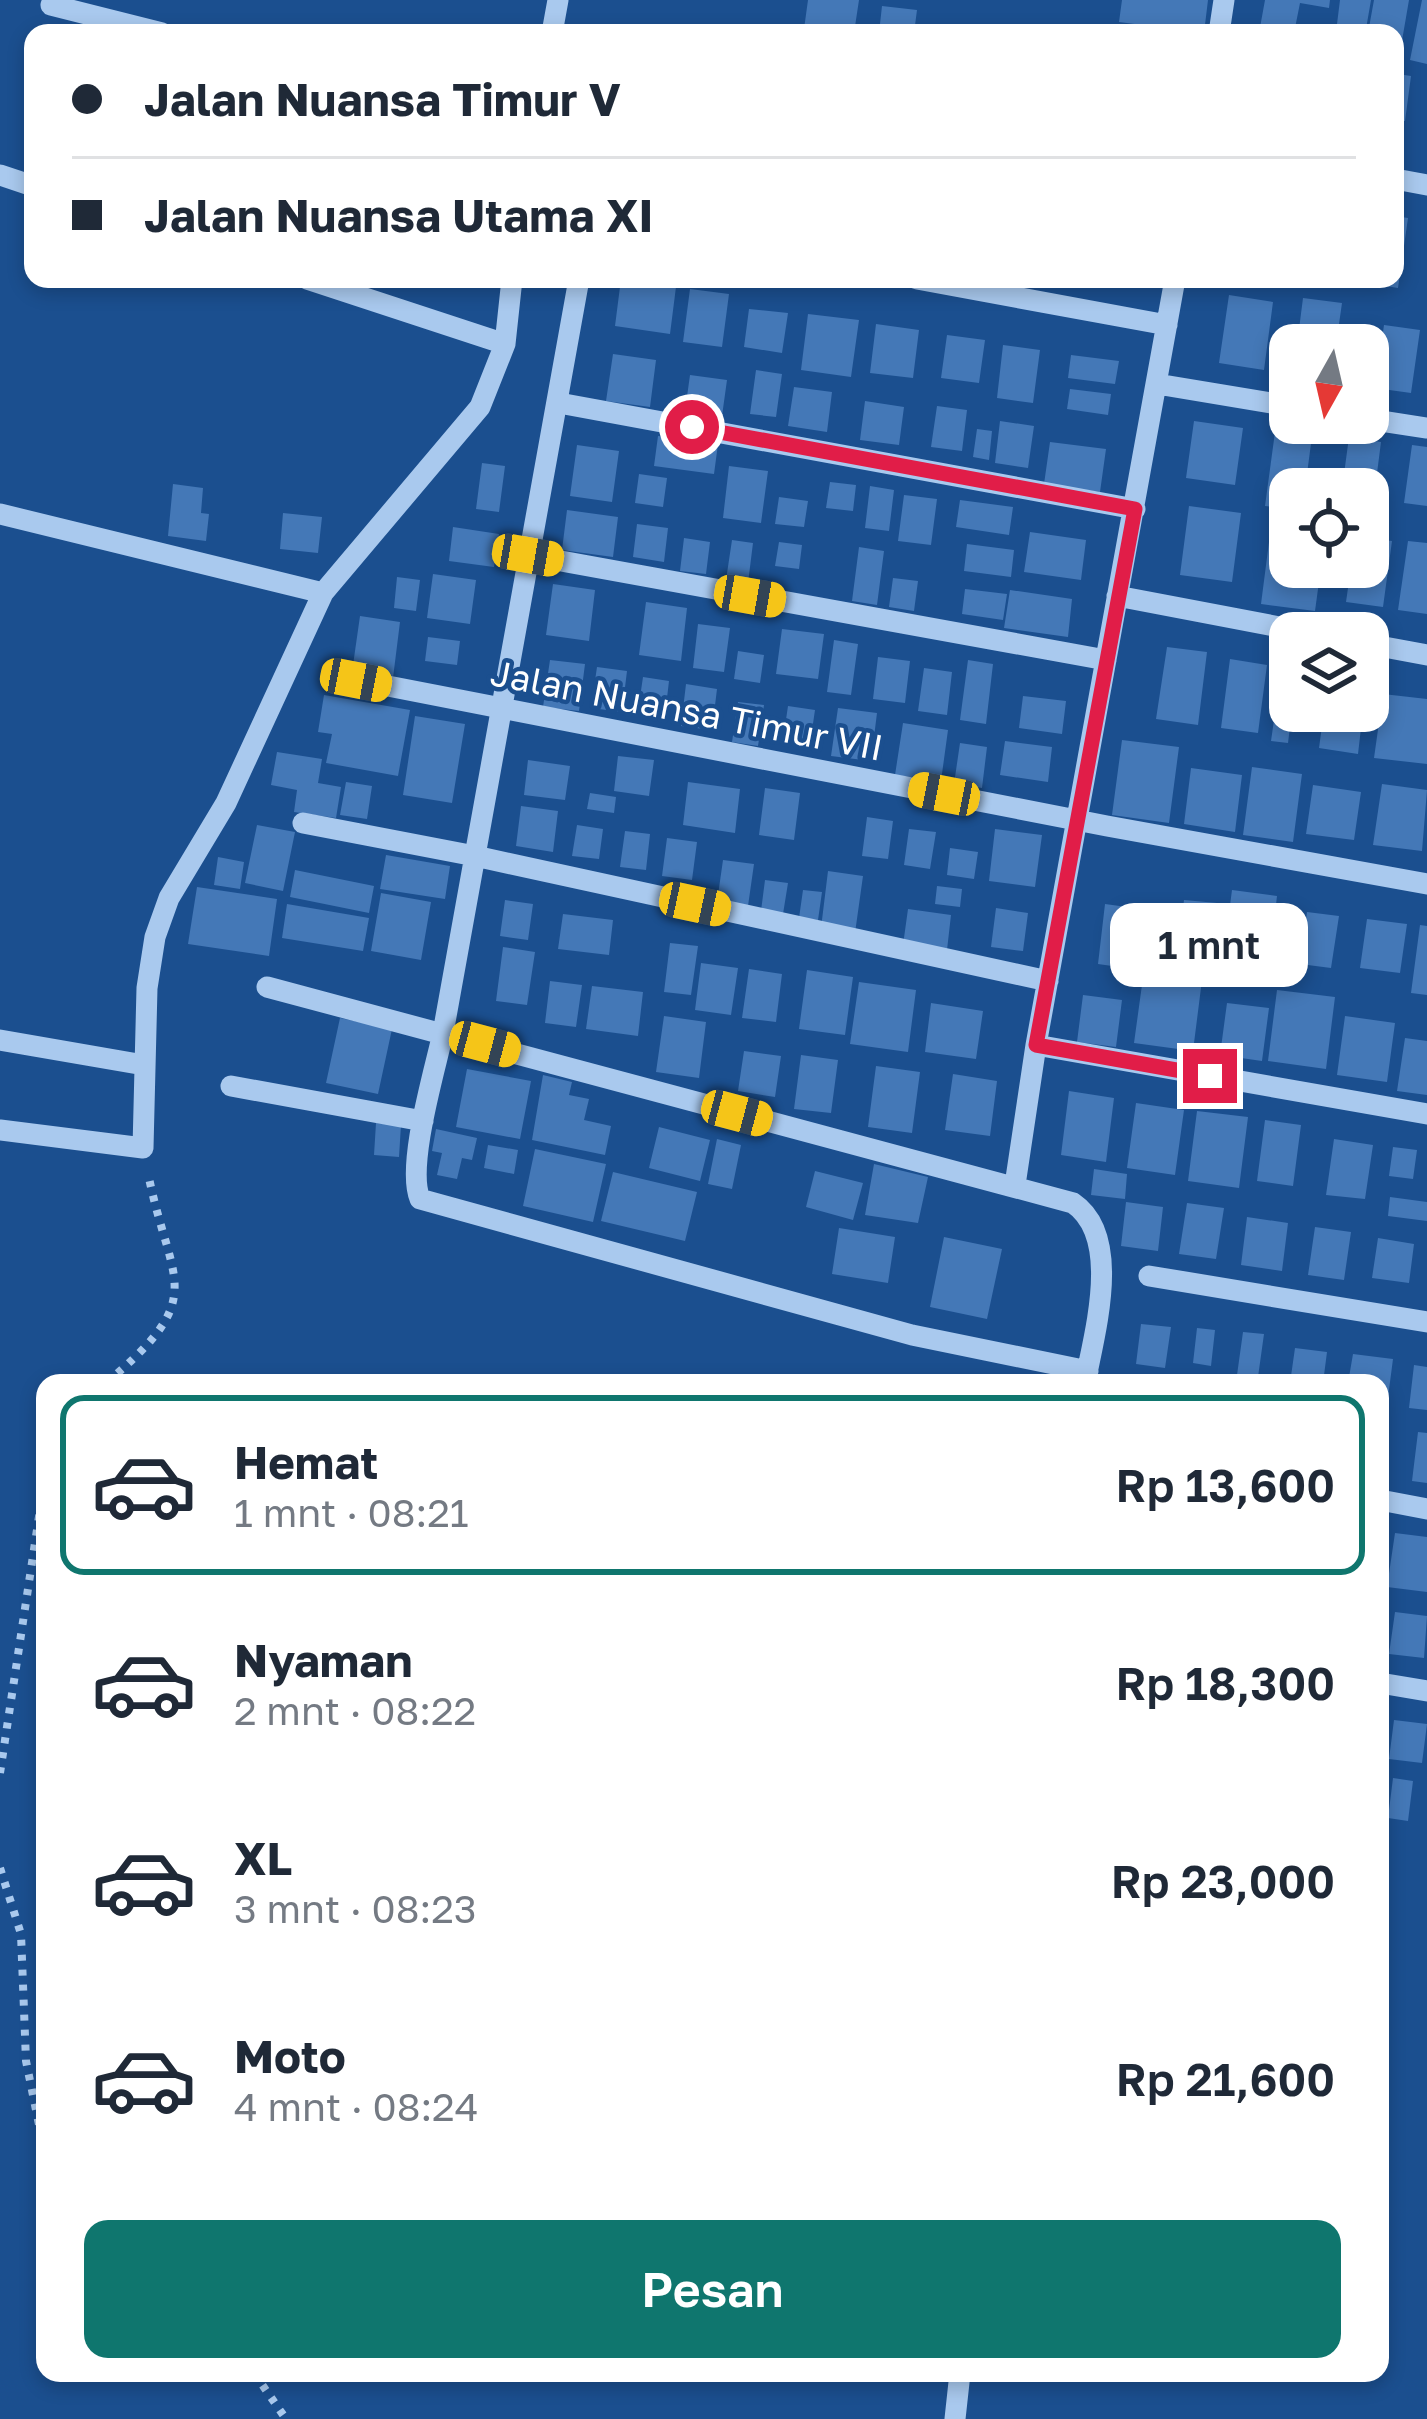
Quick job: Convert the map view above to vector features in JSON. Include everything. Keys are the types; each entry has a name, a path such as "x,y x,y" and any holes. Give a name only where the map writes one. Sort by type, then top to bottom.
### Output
{"street":[{"path":"52,5 127,24"},
{"path":"334,288 505,344"},
{"path":"0,1130 142,1148 147,988 159,923 169,898 226,803 323,593 480,406 505,344 511,288"},
{"path":"578,288 476,856 423,1121 416,1189 420,1199 912,1335 1074,1374"},
{"path":"966,288 1167,325"},
{"path":"1015,1185 1036,1045 1173,288"},
{"path":"1156,384 1269,403"},
{"path":"559,403 1135,509"},
{"path":"1389,422 1427,428"},
{"path":"0,514 323,593"},
{"path":"528,555 1106,660"},
{"path":"1118,596 1269,625"},
{"path":"1389,648 1427,655"},
{"name":"Jalan Nuansa Timur VII","path":"356,680 1427,884"},
{"path":"303,823 476,856 1048,981"},
{"path":"267,987 1073,1203 1083,1209 1096,1232 1104,1267 1086,1374"},
{"path":"0,1040 144,1065"},
{"path":"1036,1045 1427,1114"},
{"path":"231,1086 423,1121"},
{"path":"1148,1276 1427,1322"},
{"path":"1389,1503 1427,1509"},
{"path":"1389,1685 1427,1691"},
{"path":"955,2419 959,2382"}],"path":[{"path":"117,1374 137,1357 174,1305 176,1270 142,1148"},
{"path":"0,1773 36,1537"},
{"path":"0,1868 21,1934 26,2062 36,2110"},
{"path":"260,2382 286,2419"}],"building":[{"path":"808,0 859,0 855,24 805,24"},
{"path":"1122,0 1208,0 1205,24 1119,22"},
{"path":"1265,0 1330,0 1329,8 1300,3 1296,24 1261,24"},
{"path":"1340,0 1371,0 1367,24 1337,24"},
{"path":"1374,0 1409,0 1404,29 1404,24 1370,24"},
{"path":"1422,0 1427,0 1427,64 1410,60"},
{"path":"882,6 917,10 915,24 880,24"},
{"path":"1404,75 1411,76 1404,121"},
{"path":"620,288 676,288 670,334 615,326"},
{"path":"690,289 729,294 722,347 683,342"},
{"path":"1229,295 1273,302 1264,370 1219,363"},
{"path":"1303,298 1342,303 1339,324 1300,324"},
{"path":"749,309 788,313 782,353 744,347"},
{"path":"808,314 859,320 851,377 801,370"},
{"path":"876,324 919,330 913,378 870,373"},
{"path":"1389,326 1420,330 1411,393 1389,390"},
{"path":"947,335 985,340 979,383 941,378"},
{"path":"1003,345 1040,350 1033,403 997,398"},
{"path":"613,354 656,360 650,407 606,401"},
{"path":"1071,355 1119,361 1115,384 1068,378"},
{"path":"756,370 782,374 776,417 750,414"},
{"path":"690,375 727,380 722,416 685,411"},
{"path":"794,387 832,392 827,432 788,426"},
{"path":"1070,389 1111,394 1108,415 1067,409"},
{"path":"865,401 904,407 899,445 860,440"},
{"path":"937,406 967,410 962,451 931,447"},
{"path":"1000,421 1034,426 1028,468 995,463"},
{"path":"1194,421 1243,428 1235,485 1186,478"},
{"path":"977,429 992,431 989,460 973,457"},
{"path":"658,436 718,444 714,474 654,466"},
{"path":"1050,442 1106,449 1100,492 1044,484"},
{"path":"1273,444 1311,444 1308,468 1270,468"},
{"path":"1348,444 1381,444 1378,468 1345,468"},
{"path":"577,445 619,451 612,502 570,496"},
{"path":"1412,445 1427,447 1427,506 1404,503"},
{"path":"482,463 505,466 499,512 476,509"},
{"path":"729,466 768,471 761,523 723,518"},
{"path":"639,474 667,478 663,507 635,503"},
{"path":"830,482 856,485 853,511 826,508"},
{"path":"173,484 203,488 201,513 209,514 206,541 168,536"},
{"path":"870,486 894,490 889,531 865,528"},
{"path":"904,495 937,499 931,545 898,541"},
{"path":"779,497 808,501 804,527 775,524"},
{"path":"960,500 1013,507 1009,535 956,527"},
{"path":"1189,506 1241,513 1232,582 1180,575"},
{"path":"567,510 618,517 613,557 562,550"},
{"path":"283,513 322,517 318,553 280,549"},
{"path":"637,524 668,528 664,562 633,557"},
{"path":"453,527 499,534 494,567 449,561"},
{"path":"1030,532 1086,540 1081,580 1024,572"},
{"path":"684,538 710,542 706,574 680,571"},
{"path":"732,540 753,543 748,583 726,580"},
{"path":"1408,541 1427,543 1427,614 1398,610"},
{"path":"779,542 802,545 799,569 775,566"},
{"path":"1269,542 1269,588 1318,588 1315,611 1261,604"},
{"path":"967,544 1014,550 1011,577 964,571"},
{"path":"859,547 884,551 877,605 852,601"},
{"path":"433,574 476,580 470,624 427,618"},
{"path":"397,577 420,580 416,611 394,608"},
{"path":"893,578 918,581 914,611 889,607"},
{"path":"553,584 595,590 589,641 546,635"},
{"path":"1348,588 1386,588 1383,607 1346,602"},
{"path":"965,589 1007,594 1003,620 962,614"},
{"path":"1010,590 1072,599 1068,637 1004,628"},
{"path":"646,602 687,608 681,661 639,655"},
{"path":"360,616 400,622 393,678 352,672"},
{"path":"698,624 730,628 724,672 693,668"},
{"path":"782,629 824,634 818,679 776,674"},
{"path":"428,637 460,641 457,665 425,661"},
{"path":"834,640 858,644 851,695 827,692"},
{"path":"1167,647 1207,652 1198,725 1156,719"},
{"path":"738,651 764,655 760,683 734,679"},
{"path":"878,657 910,661 905,703 873,699"},
{"path":"1230,659 1267,665 1258,733 1221,728"},
{"path":"550,660 585,664 579,711 543,707"},
{"path":"968,660 993,664 986,724 960,720"},
{"path":"597,667 627,671 622,712 591,708"},
{"path":"924,668 952,672 947,715 918,711"},
{"path":"643,677 669,681 665,715 638,711"},
{"path":"686,684 717,689 712,730 681,726"},
{"path":"324,695 410,710 398,776 326,763 332,734 318,732"},
{"path":"1389,695 1427,699 1427,764 1374,758 1378,732 1389,732"},
{"path":"1023,696 1066,701 1062,734 1019,728"},
{"path":"738,702 764,705 758,746 732,742"},
{"path":"788,706 815,710 810,744 783,740"},
{"path":"838,708 877,713 871,761 831,756"},
{"path":"415,716 465,724 452,803 403,795"},
{"path":"903,723 948,730 941,781 895,775"},
{"path":"1272,732 1289,732 1288,743 1271,741"},
{"path":"1321,732 1361,732 1358,754 1319,748"},
{"path":"1122,740 1179,747 1169,823 1112,815"},
{"path":"1005,741 1052,747 1048,782 1000,775"},
{"path":"960,743 987,747 982,788 954,784"},
{"path":"277,752 322,759 318,783 341,787 336,818 294,812 297,790 271,785"},
{"path":"618,756 654,760 649,796 614,791"},
{"path":"528,760 570,766 565,800 524,795"},
{"path":"1252,767 1302,774 1293,842 1243,835"},
{"path":"1191,768 1242,775 1235,832 1184,824"},
{"path":"346,782 372,786 367,819 340,815"},
{"path":"688,782 740,789 735,833 683,825"},
{"path":"1382,784 1427,790 1422,851 1373,845"},
{"path":"1313,785 1361,792 1354,840 1306,834"},
{"path":"765,788 800,793 794,840 759,835"},
{"path":"590,793 616,797 614,813 587,809"},
{"path":"521,806 558,811 553,852 516,846"},
{"path":"867,817 893,821 888,859 862,856"},
{"path":"257,825 295,832 283,891 245,883"},
{"path":"577,825 603,829 599,859 572,856"},
{"path":"909,829 936,832 930,869 904,865"},
{"path":"995,829 1042,835 1035,887 989,881"},
{"path":"625,831 650,834 646,870 620,867"},
{"path":"667,838 697,842 692,880 662,876"},
{"path":"950,848 978,852 974,879 947,875"},
{"path":"386,855 450,866 445,899 380,889"},
{"path":"218,857 244,862 240,889 214,885"},
{"path":"723,860 754,864 748,906 717,902"},
{"path":"295,870 374,886 369,913 290,897"},
{"path":"828,871 863,876 855,933 821,928"},
{"path":"765,880 788,883 783,914 761,911"},
{"path":"937,886 962,889 960,907 935,904"},
{"path":"197,887 277,899 269,956 188,944"},
{"path":"803,890 822,892 818,920 799,918"},
{"path":"1232,890 1277,896 1270,957 1224,951"},
{"path":"381,893 431,902 421,960 371,951"},
{"path":"505,900 533,904 528,940 500,936"},
{"path":"1184,900 1217,903 1210,953 1178,949"},
{"path":"287,904 369,918 363,951 282,938"},
{"path":"1105,904 1127,907 1119,967 1098,964"},
{"path":"996,908 1028,913 1023,951 991,947"},
{"path":"908,909 951,915 947,950 903,945"},
{"path":"1307,912 1339,916 1331,968 1300,964"},
{"path":"563,914 613,920 609,955 558,949"},
{"path":"1367,919 1407,924 1400,973 1360,968"},
{"path":"1420,925 1427,926 1427,995 1411,993"},
{"path":"670,943 698,946 691,995 664,992"},
{"path":"503,947 535,952 527,1005 496,1001"},
{"path":"701,963 738,968 731,1015 695,1010"},
{"path":"1145,963 1203,972 1193,1051 1134,1043"},
{"path":"749,969 782,974 776,1022 742,1018"},
{"path":"807,970 853,977 845,1035 799,1029"},
{"path":"550,981 582,985 576,1027 545,1023"},
{"path":"859,982 916,990 908,1052 850,1044"},
{"path":"592,986 643,992 638,1036 586,1029"},
{"path":"1277,990 1335,997 1326,1069 1268,1061"},
{"path":"1083,995 1122,1000 1116,1047 1077,1042"},
{"path":"931,1003 983,1011 976,1059 925,1052"},
{"path":"1227,1003 1269,1008 1262,1061 1220,1055"},
{"path":"664,1016 706,1022 699,1078 656,1072"},
{"path":"1345,1016 1395,1023 1387,1082 1337,1075"},
{"path":"340,1018 392,1029 378,1094 326,1083"},
{"path":"1405,1038 1427,1041 1427,1095 1397,1091"},
{"path":"744,1051 781,1056 775,1097 738,1091"},
{"path":"801,1055 838,1060 831,1113 794,1109"},
{"path":"876,1066 920,1072 912,1133 868,1127"},
{"path":"467,1069 531,1081 520,1139 456,1127"},
{"path":"953,1074 997,1081 990,1136 945,1130"},
{"path":"543,1075 572,1082 569,1095 589,1099 584,1120 611,1126 605,1155 532,1140"},
{"path":"1069,1091 1114,1098 1106,1162 1061,1155"},
{"path":"1136,1103 1184,1110 1175,1175 1127,1168"},
{"path":"1197,1111 1248,1117 1239,1188 1188,1181"},
{"path":"1265,1120 1301,1125 1293,1186 1257,1181"},
{"path":"376,1123 401,1125 399,1157 374,1155"},
{"path":"659,1127 710,1140 700,1181 649,1168"},
{"path":"436,1129 477,1138 472,1160 462,1158 457,1179 437,1175 442,1153 432,1151"},
{"path":"717,1139 741,1145 732,1189 708,1184"},
{"path":"1334,1139 1373,1145 1365,1199 1326,1195"},
{"path":"488,1145 518,1150 514,1174 484,1168"},
{"path":"1393,1147 1417,1150 1413,1179 1389,1176"},
{"path":"535,1149 606,1164 593,1222 523,1206"},
{"path":"874,1164 928,1177 918,1223 865,1215"},
{"path":"1094,1169 1127,1174 1125,1199 1091,1195"},
{"path":"815,1171 863,1183 853,1220 806,1207"},
{"path":"613,1172 697,1192 685,1241 601,1221"},
{"path":"1390,1197 1427,1202 1427,1221 1388,1216"},
{"path":"1126,1202 1163,1207 1158,1251 1121,1246"},
{"path":"1187,1203 1224,1208 1216,1259 1179,1254"},
{"path":"1247,1217 1288,1223 1282,1271 1241,1265"},
{"path":"1315,1227 1351,1232 1344,1280 1308,1275"},
{"path":"839,1228 895,1237 888,1283 832,1274"},
{"path":"944,1237 1002,1249 987,1319 930,1307"},
{"path":"1378,1238 1414,1244 1409,1283 1372,1278"},
{"path":"1141,1324 1171,1327 1165,1368 1136,1364"},
{"path":"1197,1328 1215,1330 1211,1366 1193,1363"},
{"path":"1243,1332 1264,1334 1258,1374 1237,1374"},
{"path":"1295,1348 1327,1352 1324,1374 1291,1374"},
{"path":"1353,1354 1393,1359 1389,1390 1389,1374 1350,1374"},
{"path":"1414,1365 1427,1367 1427,1410 1409,1408"},
{"path":"1418,1432 1427,1433 1427,1483 1412,1481"},
{"path":"1395,1533 1427,1537 1427,1592 1389,1587"},
{"path":"1395,1612 1427,1616 1424,1658 1389,1654"},
{"path":"1394,1720 1427,1724 1422,1763 1389,1759"},
{"path":"1393,1778 1413,1781 1408,1821 1389,1818"}],"route":[{"path":"692,427 1135,509 1036,1045 1210,1076"}]}
